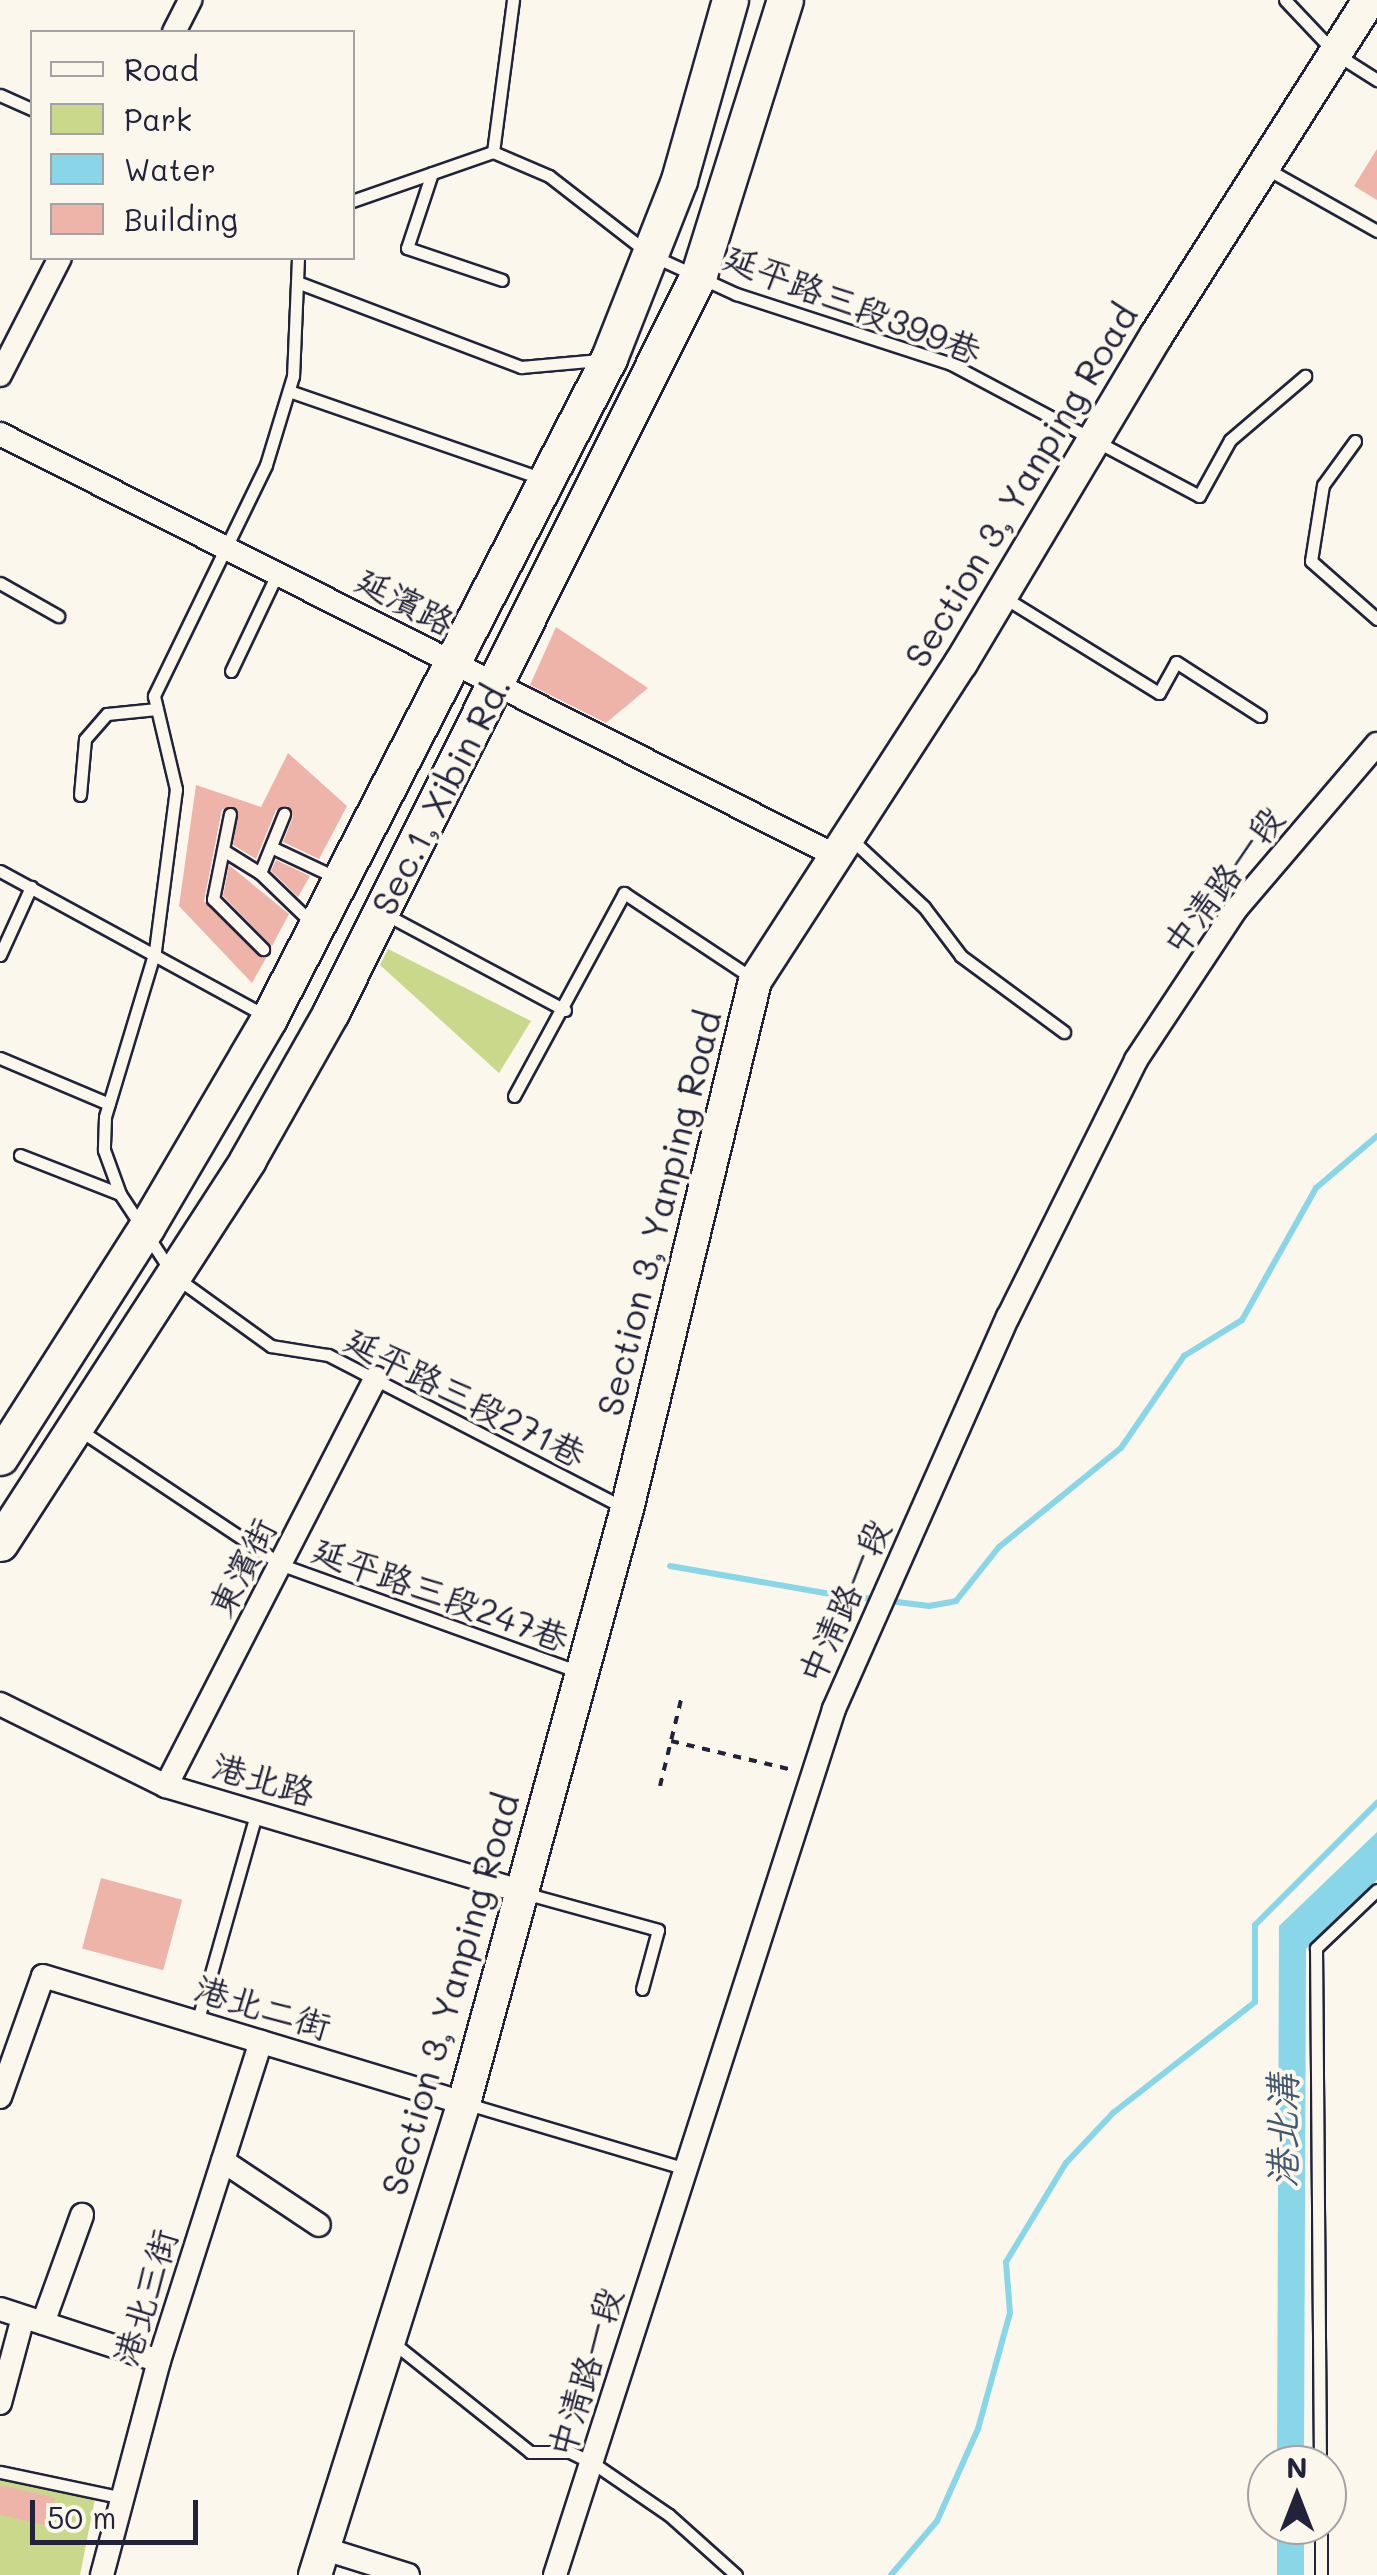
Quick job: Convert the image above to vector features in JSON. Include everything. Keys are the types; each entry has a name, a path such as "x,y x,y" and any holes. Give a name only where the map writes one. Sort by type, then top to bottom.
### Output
{"main road":[{"name":"Sec.1, Xibin Rd.","path":"0,1457 146,1228 269,1018 609,358 651,255 730,0"},
{"name":"Sec.1, Xibin Rd.","path":"0,1543 248,1159 381,912 699,274 785,0"}],"street":[{"path":"175,30 190,0"},
{"name":"Section 3, Yanping Road","path":"320,2562 464,2103 626,1509 756,981 1002,596 1093,442 1369,0"},
{"path":"0,375 59,260"},
{"name":"延濱路","path":"0,434 494,688 840,845"},
{"name":"中清路一段","path":"554,2575 812,1774 878,1610 1008,1317 1136,1060 1236,909 1377,744"},
{"name":"東濱街","path":"166,1786 376,1378"},
{"name":"港北路","path":"0,1704 166,1786 520,1892"},
{"name":"港北二街","path":"0,2097 42,1976 464,2103"},
{"name":"港北三街","path":"102,2575 160,2361 261,2042"},
{"path":"223,2162 320,2225"},
{"path":"0,2403 82,2215"},
{"path":"0,2310 160,2361"},
{"path":"320,2562 408,2575"}],"lane":[{"path":"355,200 493,152 513,0"},
{"path":"1285,0 1336,54 1377,80"},
{"path":"0,96 30,108"},
{"name":"延平路三段399巷","path":"493,152 549,176 651,255 736,294 951,364 1199,496 1230,440 1305,376"},
{"path":"1263,167 1377,231"},
{"path":"432,174 408,248 502,280"},
{"path":"120,1194 104,1150 110,1104 155,951 176,789 154,696 230,550 288,391 298,260"},
{"path":"297,282 521,368 609,358"},
{"path":"288,391 544,479"},
{"path":"1356,441 1323,485 1310,561 1377,619"},
{"path":"232,670 277,574"},
{"path":"0,583 58,616"},
{"path":"1002,596 1159,692 1176,662 1260,716"},
{"path":"80,794 85,740 96,727 108,714 157,709"},
{"path":"230,814 213,899 263,950"},
{"path":"260,873 284,814"},
{"path":"840,845 924,907 961,956 1064,1032"},
{"path":"270,848 340,880"},
{"path":"223,850 260,873 316,927"},
{"path":"0,870 155,951 269,1018"},
{"path":"0,956 31,886"},
{"path":"514,1096 566,1010 624,893 756,981"},
{"path":"381,912 566,1010"},
{"path":"0,1058 110,1104"},
{"path":"20,1154 120,1194"},
{"name":"延平路三段271巷","path":"120,1194 146,1228 174,1276 270,1346 328,1354 626,1509"},
{"name":"延平路三段247巷","path":"74,1427 282,1565 581,1672"},
{"path":"197,2023 257,1811"},
{"path":"1320,2445 1316,1948 1377,1890"},
{"path":"520,1892 658,1930 642,1989"},
{"path":"464,2103 683,2168"},
{"path":"390,2340 530,2452 570,2452 593,2463 669,2515 736,2575"},
{"path":"0,2472 123,2498"},
{"path":"1320,2545 1321,2575"}],"path":[{"path":"660,1786 681,1700"},
{"path":"671,1742 812,1774"}],"green space":[{"path":"388,949 531,1021 499,1073 380,965"},
{"path":"0,2480 95,2499 80,2575 0,2575"}],"water":[{"name":"港北溝","path":"1377,1832 1377,1880 1306,1949 1304,2445 1277,2445 1279,1926"},
{"path":"1277,2545 1304,2545 1304,2575 1277,2575"}],"building":[{"path":"1377,149 1377,200 1354,186"},
{"path":"556,627 648,688 606,723 530,685"},
{"path":"288,753 347,806 319,859 283,842 293,817 288,806 276,810 256,859 233,845 238,810 222,809 204,901 266,958 252,983 179,906 196,785 261,807"},
{"path":"276,860 310,876 298,897 271,871"},
{"path":"229,865 289,914 272,946 223,896"},
{"path":"101,1878 182,1900 163,1970 82,1949"},
{"path":"0,2485 56,2498 49,2526 0,2515"}],"waterway":[{"path":"670,1566 825,1593 929,1606 956,1601 999,1547 1121,1448 1184,1356 1242,1320 1316,1188 1377,1136"},
{"path":"891,2575 937,2521 978,2429 1010,2313 1006,2262 1066,2163 1113,2113 1255,2002 1255,1925 1377,1803"}]}
